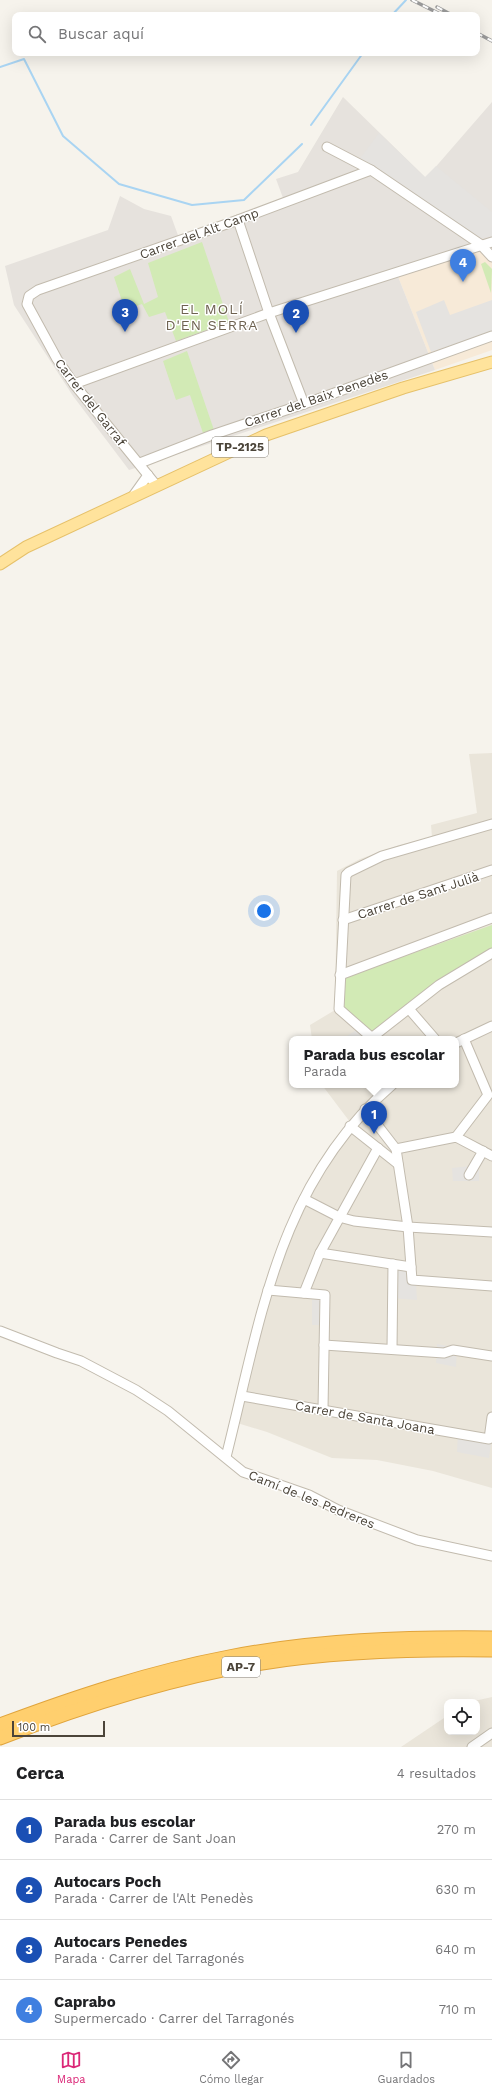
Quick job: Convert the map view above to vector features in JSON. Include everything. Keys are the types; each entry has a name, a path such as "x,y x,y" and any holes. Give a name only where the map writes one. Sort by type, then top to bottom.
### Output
{"highway":[{"name":"AP-7","path":"0,1725 66,1700 132,1680 243,1654 361,1640 492,1638"},
{"name":"AP-7","path":"0,1738 124,1694 234,1668 294,1659 365,1652 492,1650"}],"main road":[{"name":"TP-2125","path":"0,564 26,548 133,496 266,435 403,388 492,362"}],"street":[{"path":"327,147 371,170 480,244 492,257"},
{"name":"Carrer del Alt Camp","path":"29,296 38,290 238,220 371,170"},
{"path":"238,220 269,313 304,404"},
{"path":"74,384 269,313 480,244 492,242"},
{"name":"Carrer del Garraf","path":"29,296 27,304 57,359 74,384 140,463 156,486"},
{"name":"Carrer del Baix Penedès","path":"140,463 212,434 304,404 492,336"},
{"path":"133,496 147,473 169,480"},
{"path":"368,1036 339,1010 346,875 349,872 382,856 492,824"},
{"name":"Carrer de Sant Julià","path":"343,920 492,870"},
{"path":"340,975 492,918"},
{"path":"373,1036 438,985 492,953"},
{"path":"409,1008 432,1036"},
{"path":"456,1137 488,1095 460,1041 492,1026"},
{"path":"226,1457 268,1290 282,1245 323,1164 350,1126 385,1088"},
{"path":"365,1109 396,1149 408,1227 412,1280 492,1286"},
{"path":"350,1126 398,1164"},
{"path":"396,1149 456,1137 492,1156"},
{"path":"304,1293 320,1252 378,1148"},
{"path":"469,1175 483,1151"},
{"path":"304,1199 339,1217 354,1221 408,1227 492,1232"},
{"path":"320,1252 411,1267"},
{"path":"392,1349 393,1264"},
{"path":"268,1290 324,1295 323,1409"},
{"name":"Camí de les Pedreres","path":"0,1331 57,1353 81,1360 136,1390 168,1411 243,1472 309,1495 338,1510 418,1540 492,1556"},
{"path":"324,1345 444,1353 452,1350 492,1356"},
{"name":"Carrer de Santa Joana","path":"242,1396 489,1439 492,1417"},
{"path":"472,1747 492,1733"}],"shaded area":[{"path":"343,97 426,178 492,102 492,251 485,243 397,274 435,370 129,470 73,396 14,305 5,266 108,230 120,196 144,209 171,216 179,238 283,198 276,179 298,172"},
{"path":"379,133 425,177 436,166 492,212 492,236 477,239 359,160"},
{"path":"485,243 492,251 492,350 435,370 397,274"},
{"path":"444,300 450,315 492,300 492,332 431,352 416,312"},
{"path":"492,753 492,1488 433,1471 377,1460 332,1458 267,1432 234,1422 280,1244 350,1122 324,1088 459,1088 459,1036 312,1036 310,1025 335,1010 337,871 360,859 399,845 432,837 431,825 477,813 469,754"},
{"path":"363,1026 374,1036 347,1036"},
{"path":"478,1153 487,1156 479,1168 479,1181 453,1181 452,1168 470,1166"},
{"path":"391,1262 415,1266 417,1300 391,1298"},
{"path":"312,1293 330,1296 330,1325 312,1325"},
{"path":"437,1344 457,1348 456,1367 436,1363"},
{"path":"458,1431 492,1437 489,1458 457,1452"},
{"path":"492,1697 492,1747 401,1747 444,1718 444,1735 480,1735 480,1700"}],"green space":[{"path":"202,242 229,322 176,341 165,312 149,317 142,304 125,310 114,277 130,269 144,304 158,297 148,263"},
{"path":"485,262 492,269 491,293 481,264"},
{"path":"187,351 214,430 203,433 190,395 176,400 163,361"},
{"path":"492,925 492,949 375,1032 372,1032 343,1007 343,981 346,977"}],"waterway":[{"path":"395,12 406,0"},
{"path":"311,125 361,56"},
{"path":"0,67 24,59 63,136 119,184 192,205 244,200 302,144"}],"railway":[{"path":"412,0 436,12"},
{"path":"437,7 446,12"},
{"path":"480,35 492,41"}],"place":[{"name":"Caprabo","path":"463,282"},
{"name":"Autocars Penedes","path":"125,332"},
{"name":"Autocars Poch","path":"296,333"},
{"name":"Parada bus escolar","path":"374,1134"}],"district":[{"name":"EL MOLÍ D'EN SERRA","path":"212,318"}]}
